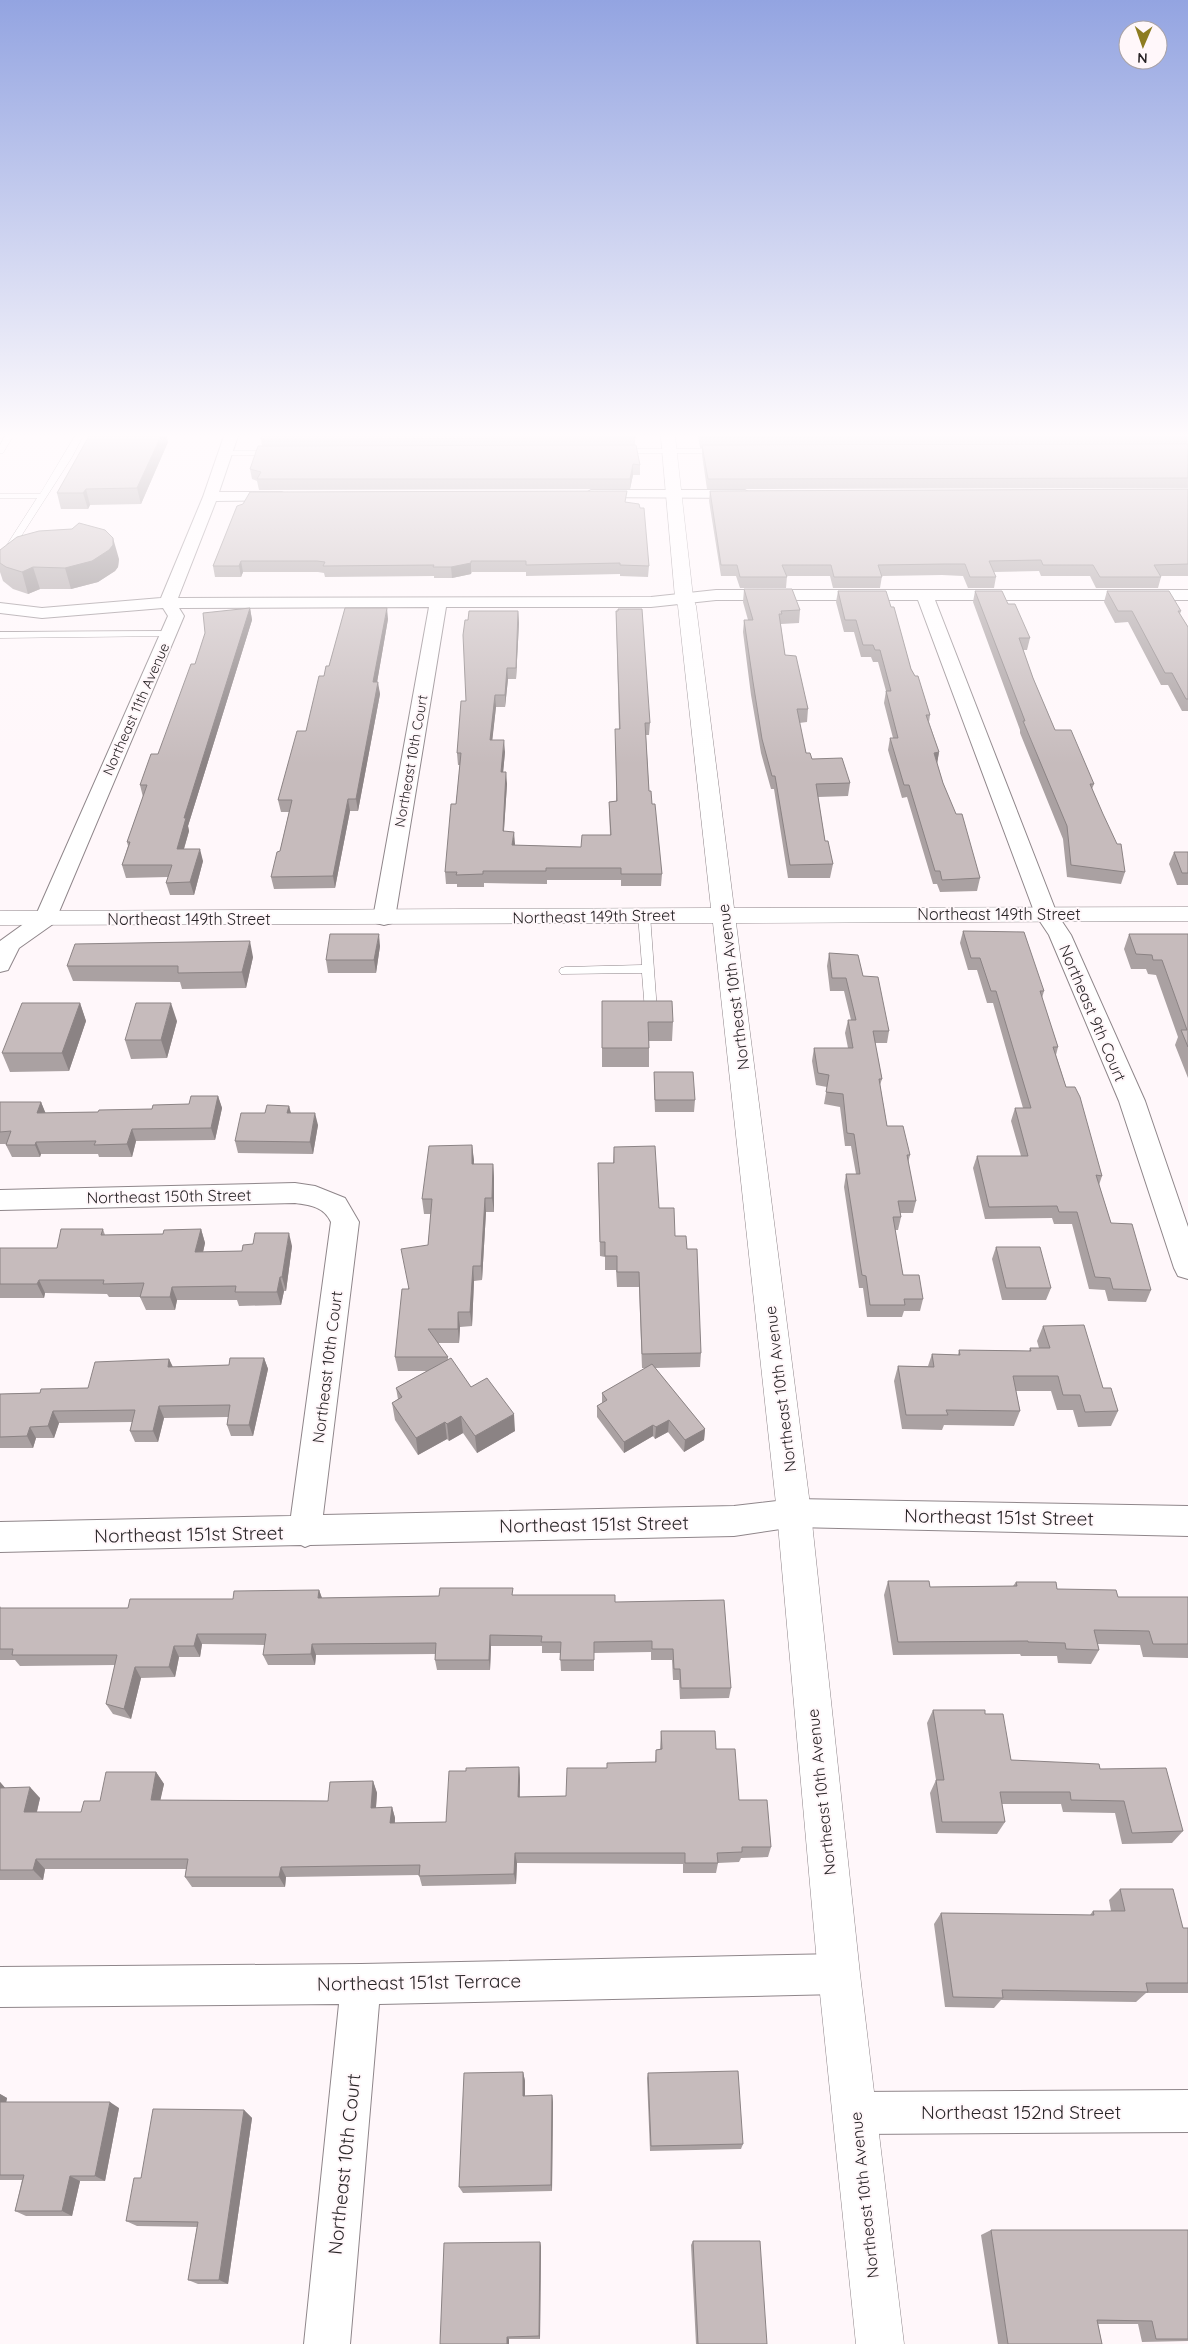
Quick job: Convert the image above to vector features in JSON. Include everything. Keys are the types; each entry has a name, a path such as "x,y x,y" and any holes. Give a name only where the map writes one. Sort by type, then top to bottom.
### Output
{"street":[{"path":"168,603 191,545"},
{"name":"Northeast 10th Avenue","path":"678,545 724,914 794,1513 839,1974 880,2344"},
{"path":"0,608 42,614 168,603 438,604 651,602 726,594 1188,595"},
{"name":"Northeast 9th Court","path":"924,594 1046,914 1060,936 1132,1102 1188,1268"},
{"name":"Northeast 11th Avenue","path":"45,919 176,616 168,603"},
{"name":"Northeast 10th Court","path":"384,918 438,604"},
{"name":"Northeast 149th Street","path":"0,918 384,918 724,914 1188,914"},
{"path":"0,965 9,944 45,919"},
{"name":"Northeast 150th Street","path":"0,1200 296,1194 315,1196 336,1204"},
{"name":"Northeast 10th Court","path":"305,1532 345,1222 336,1204"},
{"name":"Northeast 151st Street","path":"0,1537 305,1532 734,1521 794,1513 1188,1521"},
{"name":"Northeast 151st Terrace","path":"0,1987 361,1984 839,1974"},
{"name":"Northeast 10th Court","path":"327,2344 361,1984"},
{"name":"Northeast 152nd Street","path":"855,2113 1188,2111"}],"lane":[{"path":"0,553 6,553 11,545"},
{"path":"0,635 169,633"},
{"path":"644,915 651,1011"},
{"path":"565,971 648,969"}],"building":[{"path":"6,545 113,545 92,561 65,568 33,567 22,572 0,563 0,550"},
{"path":"221,545 647,545 649,566 620,565 620,563 526,565 526,561 471,561 471,563 451,567 433,567 434,565 323,566 325,562 317,561 241,561 239,566 213,566"},
{"path":"718,545 1188,545 1188,564 1154,565 1161,577 1100,577 1093,565 1043,565 1041,560 989,561 996,577 970,577 965,564 878,565 882,577 834,577 831,565 782,565 787,577 740,577 737,565 721,565"},
{"path":"744,589 792,589 800,610 781,611 782,614 779,614 785,655 796,656 808,709 797,709 806,753 810,753 812,759 842,758 850,783 816,784 825,841 828,841 833,864 790,865 775,776 772,776 762,739 744,620 753,620"},
{"path":"838,591 886,591 891,607 894,607 911,669 915,676 918,676 930,715 926,715 939,752 934,753 943,783 956,814 962,814 980,878 942,880 940,871 935,871 909,785 904,785 890,738 898,738 886,691 891,691 880,650 875,650 873,645 863,645 856,620 845,620"},
{"path":"975,591 1002,591 1008,604 1015,604 1030,638 1019,638 1033,678 1055,730 1071,730 1094,784 1090,784 1103,814 1117,844 1121,844 1125,872 1071,865 1067,826 1023,721 1025,721"},
{"path":"1107,591 1169,591 1188,627 1188,699 1186,699 1172,673 1165,673 1132,611 1118,611"},
{"path":"250,608 184,818 186,818 177,849 200,849 190,882 166,883 172,865 122,865 130,842 127,842 147,785 140,785 151,754 158,754 191,664 195,664 205,633 203,613"},
{"path":"345,608 387,608 373,682 378,682 356,799 348,799 333,876 271,877 277,852 280,851 292,800 278,800 297,731 306,731 319,676 324,676 326,666 329,666"},
{"path":"618,609 642,609 650,723 645,723 649,791 651,791 652,804 655,804 662,874 621,874 621,868 546,868 546,871 483,871 483,874 456,875 457,872 445,872 451,804 456,804 461,753 457,753 461,701 466,701 463,635 465,620 468,620 469,611 518,611 516,668 507,668 505,695 495,695 490,740 504,740 501,772 506,772 503,831 514,832 512,845 581,847 582,835 611,835 609,802 617,801 615,729 620,729 616,611"},
{"path":"1174,852 1188,852 1188,873 1182,873"},
{"path":"963,931 1024,932 1044,991 1040,991 1058,1047 1053,1047 1066,1087 1075,1087 1080,1097 1102,1176 1096,1175 1111,1223 1132,1224 1151,1290 1113,1289 1110,1278 1095,1277 1077,1212 1059,1212 1057,1206 989,1207 977,1156 1028,1156 1015,1108 1031,1108 996,991 991,991 980,958 971,958"},
{"path":"330,934 379,934 374,960 326,960"},
{"path":"1129,934 1188,934 1188,1047 1181,1030 1187,1030 1162,960 1153,960 1152,955 1136,954"},
{"path":"250,941 242,972 178,973 178,966 67,966 75,944"},
{"path":"829,953 858,955 863,976 878,977 889,1031 873,1031 882,1079 879,1079 887,1126 903,1126 910,1155 907,1155 916,1201 898,1201 901,1217 893,1217 903,1275 919,1275 923,1299 904,1299 905,1305 870,1305 866,1276 862,1275 846,1174 860,1174 854,1134 847,1133 843,1094 826,1092 829,1075 818,1073 814,1048 853,1048 848,1020 856,1020 846,978 832,978"},
{"path":"602,1001 672,1001 673,1022 648,1022 649,1048 602,1048"},
{"path":"22,1003 80,1003 62,1053 2,1053"},
{"path":"136,1003 171,1003 161,1040 125,1040"},
{"path":"654,1072 693,1072 695,1100 655,1100"},
{"path":"191,1096 218,1096 211,1128 132,1129 127,1144 94,1145 96,1141 36,1142 35,1145 6,1145 11,1131 0,1132 0,1102 41,1102 37,1113 98,1112 99,1110 152,1109 153,1105 189,1104"},
{"path":"267,1105 289,1106 287,1113 315,1113 310,1142 235,1141 241,1113 265,1113"},
{"path":"472,1145 472,1164 493,1164 492,1198 485,1198 481,1266 473,1266 470,1312 458,1312 458,1329 428,1329 448,1357 395,1357 402,1289 409,1289 401,1249 428,1245 432,1199 422,1199 429,1146"},
{"path":"655,1146 659,1208 674,1208 675,1236 686,1236 687,1249 697,1249 701,1353 642,1354 639,1272 617,1272 617,1256 605,1256 605,1242 600,1242 598,1163 614,1163 614,1147"},
{"path":"61,1229 103,1229 101,1235 163,1234 164,1230 201,1229 195,1252 242,1251 243,1245 253,1244 255,1233 289,1233 282,1277 280,1277 277,1292 235,1292 236,1286 172,1287 170,1297 140,1297 144,1283 103,1284 104,1280 39,1280 37,1284 0,1284 0,1248 57,1248"},
{"path":"996,1247 1040,1247 1051,1288 1006,1288"},
{"path":"1084,1325 1103,1388 1111,1388 1118,1411 1085,1412 1080,1395 1063,1395 1058,1376 1013,1376 1020,1411 946,1410 948,1415 906,1415 898,1366 934,1367 932,1354 960,1355 959,1350 1031,1351 1030,1348 1050,1348 1043,1326"},
{"path":"230,1358 264,1358 249,1425 227,1425 230,1405 159,1406 153,1431 130,1431 135,1410 53,1411 48,1426 30,1427 27,1436 0,1437 0,1394 40,1393 41,1389 88,1388 95,1362 169,1359 168,1367 229,1365"},
{"path":"451,1358 471,1387 487,1378 514,1414 475,1436 461,1416 447,1424 445,1422 416,1438 392,1403 402,1397 396,1388"},
{"path":"652,1364 705,1429 685,1440 669,1420 656,1427 653,1425 624,1442 597,1406 607,1400 602,1393"},
{"path":"888,1581 929,1581 930,1587 1017,1586 1016,1582 1056,1582 1057,1589 1116,1590 1118,1597 1188,1597 1188,1644 1153,1644 1149,1631 1094,1630 1099,1650 1066,1649 1065,1643 1028,1641 898,1642"},
{"path":"440,1588 513,1588 512,1595 615,1595 615,1602 724,1600 731,1688 681,1688 680,1669 674,1669 673,1649 652,1649 652,1641 594,1642 594,1660 560,1660 561,1642 541,1642 542,1636 490,1635 489,1660 435,1660 436,1643 312,1644 311,1654 263,1655 266,1634 197,1634 194,1646 174,1646 169,1667 135,1667 124,1709 106,1704 117,1655 12,1655 13,1649 0,1649 0,1608 128,1608 130,1599 233,1599 234,1591 319,1590 318,1598 439,1596"},
{"path":"933,1710 985,1710 985,1714 1003,1714 1011,1760 1099,1764 1100,1769 1166,1768 1183,1831 1132,1833 1124,1801 1071,1800 1070,1792 1000,1792 1005,1822 942,1822 936,1780 944,1780"},
{"path":"661,1731 715,1731 716,1749 735,1749 739,1800 767,1800 771,1847 742,1847 742,1852 717,1853 718,1863 685,1863 685,1853 515,1853 514,1874 419,1876 420,1865 281,1867 279,1877 185,1877 188,1859 36,1859 33,1870 0,1870 0,1788 30,1787 24,1812 81,1812 84,1801 100,1801 106,1772 156,1772 151,1800 328,1801 330,1782 373,1781 371,1808 392,1807 390,1823 446,1822 449,1771 466,1771 466,1768 519,1767 518,1797 566,1796 567,1768 607,1768 607,1763 656,1762 656,1750 662,1749"},
{"path":"1120,1889 1173,1889 1183,1928 1188,1928 1188,1983 1146,1983 1148,1992 1002,1990 1003,1998 953,1997 941,1913 1094,1915 1093,1911 1125,1911"},
{"path":"738,2071 743,2144 651,2146 648,2073"},
{"path":"523,2072 523,2096 552,2095 551,2185 459,2187 464,2073"},
{"path":"0,2102 110,2102 95,2176 70,2176 62,2211 15,2211 24,2175 0,2175"},
{"path":"153,2109 244,2110 219,2280 188,2280 198,2222 126,2221 134,2178 141,2178"},
{"path":"991,2230 1188,2230 1188,2339 1156,2339 1152,2321 1097,2320 1102,2344 1008,2344"},
{"path":"693,2241 760,2241 767,2344 698,2344"},
{"path":"540,2242 539,2336 507,2337 507,2344 440,2344 444,2243"}]}
